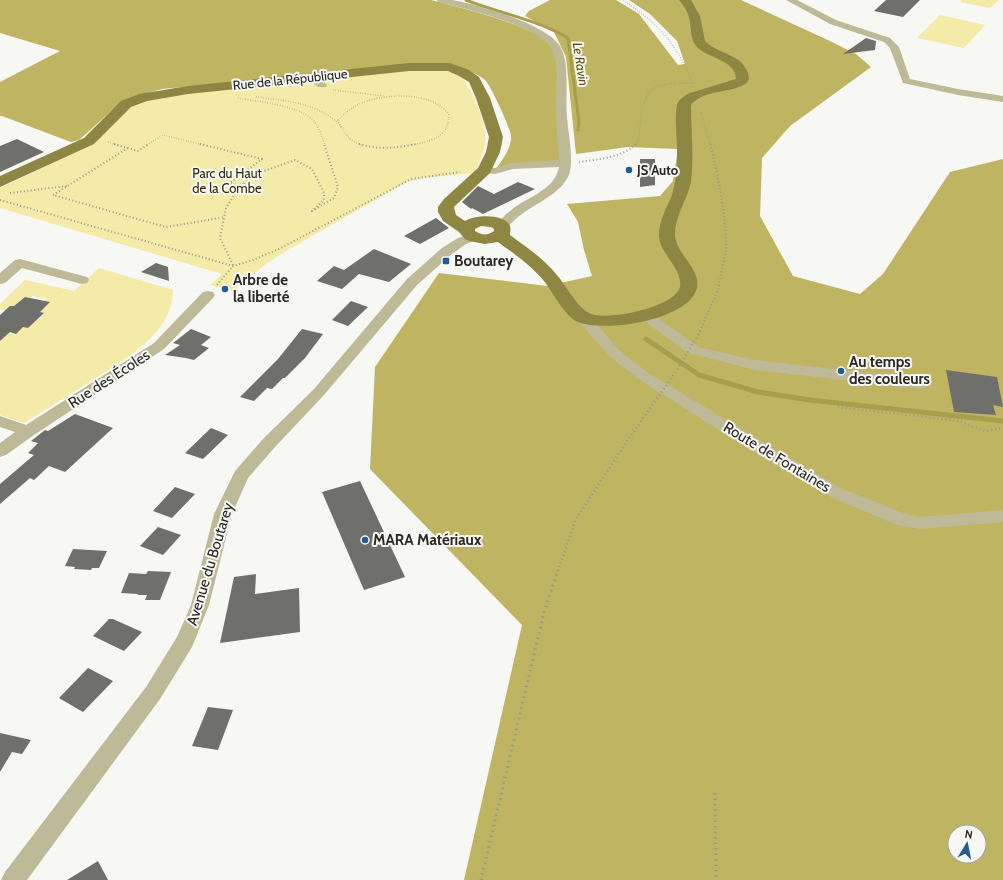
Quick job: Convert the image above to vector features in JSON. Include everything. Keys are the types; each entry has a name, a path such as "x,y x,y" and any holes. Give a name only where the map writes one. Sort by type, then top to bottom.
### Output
{"main road":[{"path":"482,230 523,253 536,263 549,276 583,317 601,321 618,320 655,313 671,307 682,299 688,291 689,280 669,243 667,235 684,180 684,104 696,87 734,85 742,81 742,71 730,61 707,50 698,41 695,34 696,20 693,12 685,0"},
{"name":"Rue de la République","path":"3,188 89,141 126,104 144,97 188,90 321,81 409,67 450,67 464,72 474,80 483,98 496,137 493,152 485,170 450,202 446,207 446,212 449,218 482,230"}],"street":[{"path":"441,0 478,10 526,26 546,37 556,48 560,69 564,160 512,166 495,171 485,170"},
{"path":"790,0 833,22 887,40 894,47 906,81 958,92 1003,99"},
{"name":"Avenue du Boutarey","path":"482,230 504,222 512,214 554,186 563,176 564,160"},
{"name":"Avenue du Boutarey","path":"13,880 152,693 185,641 200,605 223,514 241,475 269,443 319,392 412,282 447,251 533,200"},
{"path":"0,280 20,263 82,280"},
{"name":"Rue des Écoles","path":"0,451 28,431 159,346 208,295"},
{"path":"645,315 693,350 755,365 920,384"},
{"name":"Route de Fontaines","path":"583,317 613,352 642,374 760,448 837,493 903,520 920,523 1003,516"},
{"path":"0,421 28,431"}],"path":[{"path":"481,880 544,612 576,519 682,360 708,316 723,272 727,231 721,191 696,87 679,52 664,32 647,16 623,0"},
{"path":"321,81 342,92 423,99 442,106 449,115 448,126 445,132 426,141 391,147 357,144 344,135 338,120 344,113 360,103 388,96"},
{"path":"564,160 600,158 624,152 636,145 646,96 654,87 665,84 696,87"},
{"path":"233,266 220,238 226,208 240,186 264,171 295,160 312,169 324,193 324,200 312,211 334,198 338,187 320,130 312,119 300,112 278,105 244,99 249,96 298,103 312,108 334,120 341,127"},
{"path":"106,142 138,151 163,135 262,159 230,183 240,186"},
{"path":"128,148 53,195 166,227 225,217"},
{"path":"0,200 233,266 254,260 279,249 411,179 446,173 485,170"},
{"path":"33,189 39,186"},
{"path":"3,188 33,189 68,186"},
{"path":"208,295 233,266"},
{"path":"838,407 959,421 985,431 1003,428"},
{"path":"716,793 716,880"}],"green space":[{"path":"962,0 999,0 990,8 960,2"},
{"path":"940,15 985,25 964,48 917,38"},
{"name":"Parc du Haut de la Combe","path":"422,69 444,70 456,73 467,84 477,104 484,125 485,142 484,150 474,173 424,178 407,182 286,251 266,264 233,291 210,285 222,274 0,208 0,188 95,143 131,105 153,97"},
{"path":"99,268 173,290 171,306 164,321 155,334 143,346 115,366 24,423 0,415 0,341 10,332 16,334 23,327 28,328 44,314 40,312 50,303 44,301 46,299 33,296 30,298 25,297 14,306 10,306 5,311 0,309 0,304 25,280 74,291"}],"shaded area":[{"path":"0,0 431,0 478,13 518,26 535,34 548,42 555,50 559,73 561,160 496,169 504,158 510,145 511,136 504,116 488,83 474,73 436,63 162,89 120,103 79,140 71,142 0,116 0,82 60,51 0,33"},
{"path":"550,0 616,0 639,14 678,65 685,64 677,41 650,14 629,0 741,0 856,54 871,67 790,126 762,158 760,216 793,276 860,294 883,274 950,172 1003,159 1003,880 464,880 522,625 370,469 375,367 439,273 547,286 592,276 584,250 578,222 567,204 660,196 673,181 678,149 628,147 576,154 566,57 554,32 525,16 529,11"}],"building":[{"path":"886,0 920,0 903,17 874,11"},
{"path":"866,38 876,41 875,50 843,54"},
{"path":"17,139 44,152 0,172 0,146"},
{"path":"640,159 655,159 655,185 640,187"},
{"path":"518,182 535,189 483,214 472,208 471,209 462,202 478,186 494,194"},
{"path":"436,218 449,228 420,244 404,236"},
{"path":"374,249 411,264 389,282 359,274 342,289 317,281 334,266 344,270"},
{"path":"156,263 168,267 169,281 141,272"},
{"path":"25,297 50,302 40,312 44,313 28,328 23,327 16,334 10,332 0,341 0,315 10,306 14,306"},
{"path":"351,301 368,307 348,326 332,320"},
{"path":"191,329 211,337 201,345 209,348 194,360 165,355 180,345 173,343"},
{"path":"302,329 323,334 305,358 272,389 267,388 254,401 240,397 278,359"},
{"path":"946,370 997,377 1003,407 993,405 996,415 954,412"},
{"path":"75,414 113,428 65,472 49,466 34,480 30,478 0,504 0,484 34,455 28,453 38,443 31,441 45,430 48,431"},
{"path":"211,428 228,435 203,459 185,453"},
{"name":"MARA Matériaux","path":"360,481 405,577 364,590 322,492"},
{"path":"175,487 195,494 172,518 153,511"},
{"path":"158,527 181,535 163,555 140,546"},
{"path":"73,549 107,551 99,568 92,568 91,570 74,569 75,567 65,566"},
{"path":"148,571 171,572 160,600 145,600 147,595 121,593 129,573 146,574"},
{"path":"256,574 255,594 299,588 300,632 220,643 234,577"},
{"path":"109,619 113,619 142,632 124,651 93,636"},
{"path":"88,668 113,681 83,712 59,698"},
{"path":"208,707 233,710 218,750 192,746"},
{"path":"0,733 31,740 22,754 12,752 0,772"},
{"path":"98,861 108,880 67,880"}],"waterway":[{"name":"Le Ravin","path":"466,0 544,26 568,38 579,122 578,130"},
{"path":"646,339 699,375 758,392 810,400 1003,421"}],"place":[{"name":"JS Auto","path":"629,170"},
{"name":"Boutarey","path":"446,261"},
{"name":"Arbre de la liberté","path":"225,289"},
{"name":"Au temps des couleurs","path":"841,371"},
{"name":"MARA Matériaux","path":"365,540"}]}
